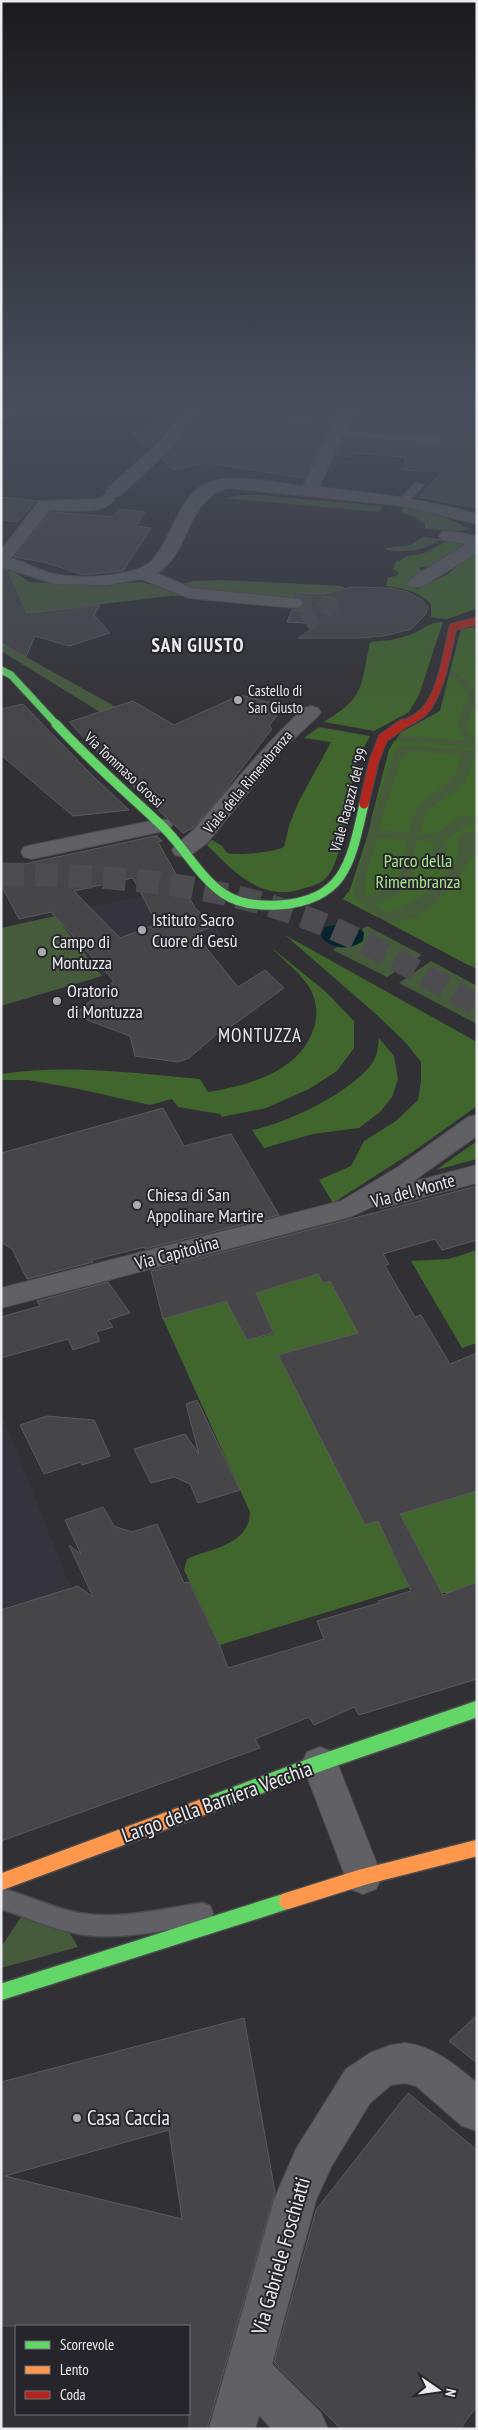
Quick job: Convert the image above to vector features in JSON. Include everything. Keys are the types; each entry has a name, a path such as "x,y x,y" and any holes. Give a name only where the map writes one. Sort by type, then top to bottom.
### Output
{"street":[{"path":"31,519 22,528 4,557 42,576 59,579 103,580 142,573 160,561 184,519"},
{"path":"448,536 477,541"},
{"path":"416,583 477,545"},
{"path":"142,573 188,593 294,603"},
{"name":"Viale Ragazzi del '99","path":"224,894 257,904 288,904 322,896 332,889 340,880 350,855 379,744 384,736 393,729 415,718 428,707 452,627 477,622"},
{"name":"Via Tommaso Grossi","path":"1,670 11,675 63,733 117,786 161,825 224,894"},
{"name":"Viale della Rimembranza","path":"183,850 200,837 278,743 310,712"},
{"path":"32,852 161,825"},
{"name":"Via Capitolina","path":"1,1298 350,1208 407,1173 477,1123"},
{"name":"Via del Monte","path":"350,1208 477,1174"},
{"path":"320,1763 477,1709"},
{"name":"Largo della Barriera Vecchia","path":"1,1882 320,1763 363,1877"},
{"path":"1,1992 363,1877 477,1848"},
{"name":"Via Gabriele Foschiatti","path":"232,2429 295,2200 305,2172 323,2140 360,2083 378,2070 399,2063 413,2064 430,2071 477,2111"},
{"path":"248,2372 305,2429"}],"lane":[{"path":"1,1898 64,1920 92,1925 204,1914 363,1877"}],"shaded area":[{"name":"Istituto Sacro Cuore di Gesù","path":"183,888 197,910 223,935 102,976 55,916 89,907"},
{"path":"1,1413 82,1616 1,1677"}],"green space":[{"path":"418,519 449,519 471,529 457,531 425,529 425,524"},
{"path":"423,537 441,539 421,549 385,550 386,548 411,545"},
{"path":"450,540 463,545 431,566 421,567 419,569 422,571 406,583 418,589 449,573 464,560 477,553 476,609 447,619 431,617 431,604 421,596 405,589 386,586 388,578 398,575 398,572 393,569 397,560 400,561 406,556 422,554"},
{"path":"6,566 29,582 91,585 141,582 180,596 27,613"},
{"path":"223,580 342,586 345,588 323,594 298,593 295,601 207,593 182,584 193,581"},
{"path":"437,622 443,622 419,695 409,712 374,731 324,722 348,705 359,690 370,642 402,637"},
{"name":"Parco della Rimembranza","path":"477,627 477,969 343,899 350,890 363,853 389,750 401,732 440,711 459,636"},
{"path":"477,627 477,742 467,731 470,712 476,704 476,696 472,686 451,669 461,629"},
{"path":"1,643 116,707 100,712 1,651"},
{"path":"449,675 462,686 469,701 462,711 459,720 460,730 466,741 399,735 440,711"},
{"path":"319,727 370,736 352,782 337,858 326,878 313,886 284,892 271,891 259,887 236,873 207,845 212,840 222,846 227,853 239,854 264,852 284,847 289,826 298,803 331,742 304,738"},
{"path":"394,741 477,748 477,751 404,745 395,749 369,828 389,750"},
{"path":"415,751 460,756 457,769 444,786 419,807 413,818 409,833 378,829 400,762 406,754"},
{"path":"474,757 477,757 477,815 460,818 436,832 419,834 427,811 465,783"},
{"path":"477,822 473,832 464,834 457,841 460,853 452,868 443,864 448,844 442,840 447,839 467,825"},
{"path":"368,834 354,890 360,902 380,916 377,917 343,899 350,890"},
{"path":"378,838 407,840 400,874 392,887 366,897 366,877"},
{"path":"417,840 429,842 434,846 430,866 447,873 420,897 388,913 373,904 398,894 410,885"},
{"path":"472,856 477,856 477,962 470,966 389,923 412,918 431,907 447,892"},
{"name":"Campo di Montuzza","path":"55,916 102,976 1,1006 1,928"},
{"path":"367,926 422,955 387,977 333,950 337,947 346,947 364,933 362,929"},
{"path":"285,935 477,1042 477,1106 414,1151 333,1203 319,1180 351,1166 364,1141 396,1121 418,1100 421,1062 406,1043 377,1015"},
{"path":"272,948 326,992 354,1021 354,1048 337,1071 309,1089 266,1108 222,1117 220,1114 178,1107 172,1099 150,1105 28,1080 1,1080 1,1074 26,1071 100,1070 200,1079 208,1092 241,1085 273,1073 299,1053 309,1040 315,1024 316,1004 307,984"},
{"path":"431,961 477,986 477,1024 399,983"},
{"path":"379,1038 394,1056 398,1079 392,1097 380,1112 359,1128 313,1134 264,1148 252,1130 283,1121 301,1113 337,1094 353,1083 374,1060"},
{"path":"477,1141 477,1159 436,1170"},
{"path":"302,1244 323,1283 330,1281 358,1333 279,1355 365,1524 477,1491 477,1582 457,1612 447,1593 442,1593 408,1529 392,1535 392,1552 409,1587 220,1645 184,1570 187,1559 236,1539 248,1523 250,1512 163,1319 267,1290","holes":["269,1323 274,1334 248,1340 242,1331"]},
{"path":"477,1250 477,1343 462,1348 411,1261 449,1259"},
{"path":"21,1917 68,1930 78,1947 1,1968 1,1947"}],"water":[{"path":"344,923 357,926 364,933 363,941 343,948 327,943 323,939 321,935 325,927"}],"building":[{"path":"1,519 19,519 17,522"},
{"path":"45,519 140,519 136,526 151,528 123,571 83,575 47,563 14,557"},
{"path":"1,569 8,571 27,613 100,605 94,615 110,633 69,646 35,636 26,657 1,643"},
{"path":"352,587 391,588 408,592 422,600 428,607 426,614 411,629 384,636 298,638 319,624 287,622 292,610 300,609 304,604 302,598 297,597 298,593 323,594"},
{"path":"240,695 284,706 269,726 272,729 219,798 193,828 183,833 110,765 69,722 133,701 174,725"},
{"path":"23,704 129,810 73,816 1,755 1,709"},
{"path":"156,835 162,841 158,842 195,908 214,926 196,933 238,987 265,970 284,988 229,1028 225,1027 189,1058 178,1062 135,1056 130,1036 74,1015 114,981 51,912 19,919 1,885 1,869 155,836 156,838","holes":["133,878 157,924 120,938 74,891"]},
{"name":"Chiesa di San Appolinare Martire","path":"163,1108 184,1146 231,1134 279,1215 145,1249 145,1247 92,1260 93,1262 27,1279 12,1249 1,1242 1,1153"},
{"path":"477,1186 477,1240 442,1250 435,1239 383,1254 389,1264 385,1266 415,1317 421,1315 450,1364 477,1353 477,1491 400,1514 443,1595 477,1582 477,1679 359,1715 354,1707 314,1725 309,1717 255,1739 260,1748 1,1841 1,1610 78,1586 93,1597 69,1545 81,1554 65,1520 103,1507 114,1526 132,1532 157,1524 184,1583 189,1582 220,1646 228,1668 324,1639 317,1621 379,1603 378,1601 411,1591 378,1521 365,1525 278,1355 358,1333 330,1281 323,1283 318,1274 256,1293 274,1333 247,1340 226,1301 163,1319 151,1271"},
{"path":"108,1282 130,1313 108,1320 113,1327 96,1332 100,1341 73,1350 68,1339 1,1358 1,1317 40,1306 37,1301"},
{"path":"197,1400 240,1490 198,1503 190,1484 174,1477 151,1483 134,1449 185,1434 199,1454 186,1404"},
{"path":"47,1416 94,1420 110,1456 82,1465 81,1462 44,1474 20,1425"},
{"path":"477,2015 477,2063 449,2041"},
{"path":"244,2018 275,2192 207,2429 189,2429 190,2325 1,2326 1,2082","holes":["169,2130 182,2219 5,2176"]},
{"path":"408,2093 477,2150 477,2406 460,2429 341,2429 274,2363 316,2210"}],"tunnel":[{"path":"294,603 330,605 305,623"},
{"path":"1,874 121,879 161,883 239,897 315,921 357,939 477,1005"}],"traffic: fast":[{"path":"1,670 11,675 92,762 161,825 198,869 221,892 232,899 266,905 296,903 315,898 330,889 340,877 348,862 364,804"},
{"path":"203,1807 320,1763 477,1709"},
{"path":"1,1992 287,1901"}],"traffic: slow":[{"path":"1,1882 203,1807"},
{"path":"287,1901 363,1877 477,1848"}],"traffic: jam":[{"path":"364,804 374,761 383,738 396,728 418,717 429,706 437,688 453,627 477,621"}],"place":[{"name":"Castello di San Giusto","path":"238,700"},
{"name":"Istituto Sacro Cuore di Gesù","path":"142,930"},
{"name":"Campo di Montuzza","path":"42,952"},
{"name":"Oratorio di Montuzza","path":"57,1001"},
{"name":"Chiesa di San Appolinare Martire","path":"137,1205"},
{"name":"Casa Caccia","path":"77,2118"}],"district":[{"name":"SAN GIUSTO","path":"198,645"},
{"name":"MONTUZZA","path":"260,1035"}]}
